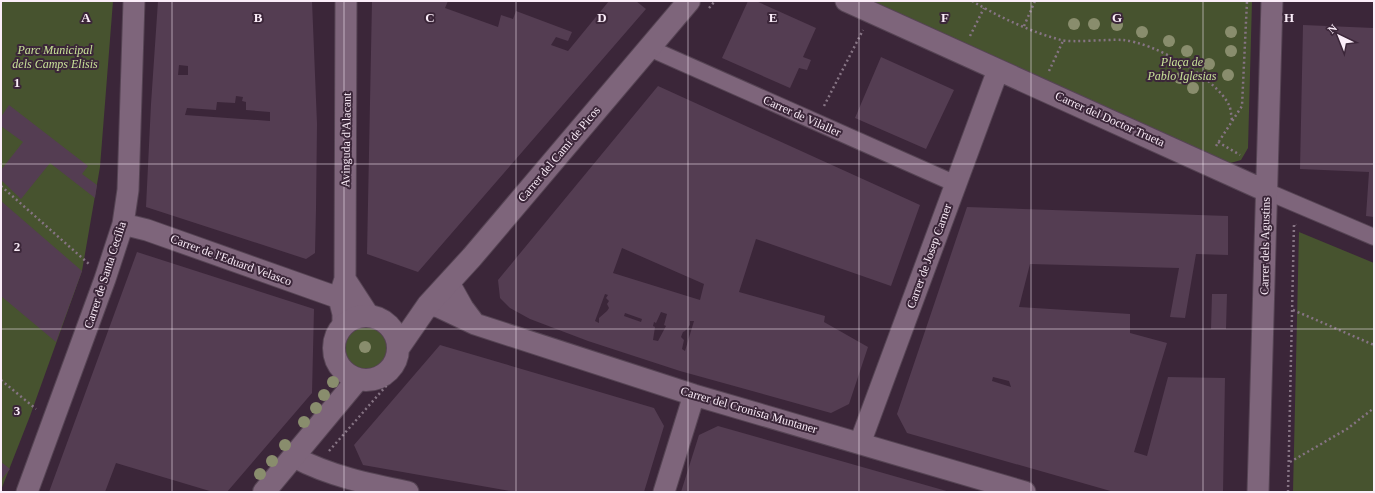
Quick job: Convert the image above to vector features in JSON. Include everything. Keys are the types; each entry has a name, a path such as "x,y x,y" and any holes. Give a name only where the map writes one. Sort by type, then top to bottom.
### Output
{"street":[{"name":"Carrer de Santa Cecília","path":"27,492 105,279 123,224 128,190 134,1"},
{"name":"Avinguda d'Alacant","path":"344,325 342,289 346,1"},
{"name":"Carrer del Camí de Picos","path":"399,348 422,313 689,1"},
{"name":"Carrer del Doctor Trueta","path":"846,1 1266,191 1374,237"},
{"name":"Carrer dels Agustins","path":"1258,492 1272,1"},
{"name":"Carrer de Vilaller","path":"649,48 956,184"},
{"name":"Carrer de Josep Carner","path":"860,442 998,70"},
{"name":"Carrer de l'Eduard Velasco","path":"123,224 342,289"},
{"path":"449,283 462,308 475,324"},
{"path":"342,289 395,333 399,348 398,357 387,373 378,378 368,380 358,379 344,371 335,357 335,340 344,325 351,320 377,319"},
{"name":"Carrer del Cronista Muntaner","path":"422,313 439,308 475,324 694,395 860,442 979,486 1025,492"},
{"name":"Carrer del Camí de Picos","path":"377,319 422,313"},
{"path":"264,492 358,379"},
{"path":"664,492 694,395"},
{"path":"294,457 314,468 366,484 408,492"}],"path":[{"path":"972,1 1024,26 1063,41 1124,40 1155,49 1183,63 1212,85 1229,105 1232,120"},
{"path":"1024,26 1035,1"},
{"path":"1243,156 1218,142 1242,106 1247,1"},
{"path":"969,39 984,8"},
{"path":"816,122 872,12"},
{"path":"1048,73 1063,41"},
{"path":"1,186 105,279"},
{"path":"1288,492 1290,462 1294,224"},
{"path":"1293,310 1374,345"},
{"path":"1,380 38,411"},
{"path":"314,468 391,380"},
{"path":"1290,462 1347,429 1374,408"}],"green space":[{"name":"Parc Municipal dels Camps Elisis","path":"1,1 113,1 100,167 82,271 30,416 1,490"},
{"name":"Plaça de Pablo Iglesias","path":"866,1 1252,1 1248,148 1241,160 1227,164 1050,82"},
{"path":"1299,232 1374,263 1374,492 1293,492"},
{"path":"366,327 381,333 387,348 381,363 366,369 351,363 345,348 351,333"}],"building":[{"path":"158,1 312,1 317,124 315,253 306,259 146,207","holes":["179,65 188,66 188,75 178,75","236,96 243,97 242,101 246,102 246,110 270,112 270,121 185,115 187,108 216,110 217,102 235,103"]},
{"path":"372,1 448,1 445,8 498,27 501,15 513,19 516,11 572,32 568,41 556,37 551,45 568,51 609,1 636,1 646,9 418,272 367,254"},
{"path":"748,1 756,1 816,28 803,57 811,60 807,70 799,68 790,88 722,58"},
{"path":"1303,25 1374,28 1374,217 1366,216 1369,172 1300,169"},
{"path":"881,57 954,90 926,149 855,118"},
{"path":"658,86 920,205 891,286 756,239 739,292 825,316 824,322 868,347 849,404 831,413 680,371 588,341 530,319 510,308 500,298 498,280","holes":["622,248 704,284 700,300 613,273","605,294 608,295 606,298 609,301 607,304 609,308 599,318 599,323 595,321","661,312 667,314 664,325 666,326 658,341 653,340 655,327 653,326 654,322 656,323","625,313 642,319 641,322 624,316","690,321 694,321 685,351 682,349 684,340 681,337 690,325"]},
{"path":"9,105 88,166 82,174 97,185 95,198 50,163 21,199 1,180 1,170 23,142 1,126 1,117"},
{"path":"1,201 82,271 56,342 1,296"},
{"path":"967,207 1228,216 1228,255 1196,254 1185,318 1170,317 1179,268 1030,264 1019,307 1130,314 1130,333 1167,343 1134,452 1147,456 1168,377 1225,378 1223,492 1114,492 907,433 897,414","holes":["993,377 1009,381 1011,387 992,381"]},
{"path":"137,252 314,309 312,393 227,492 213,492 116,463 105,492 49,492"},
{"path":"1212,294 1227,294 1226,329 1211,329"},
{"path":"440,345 654,408 664,426 644,492 516,492 363,465 354,445"},
{"path":"718,426 950,492 681,492 699,435"},
{"path":"1,462 10,469 1,480"}]}
